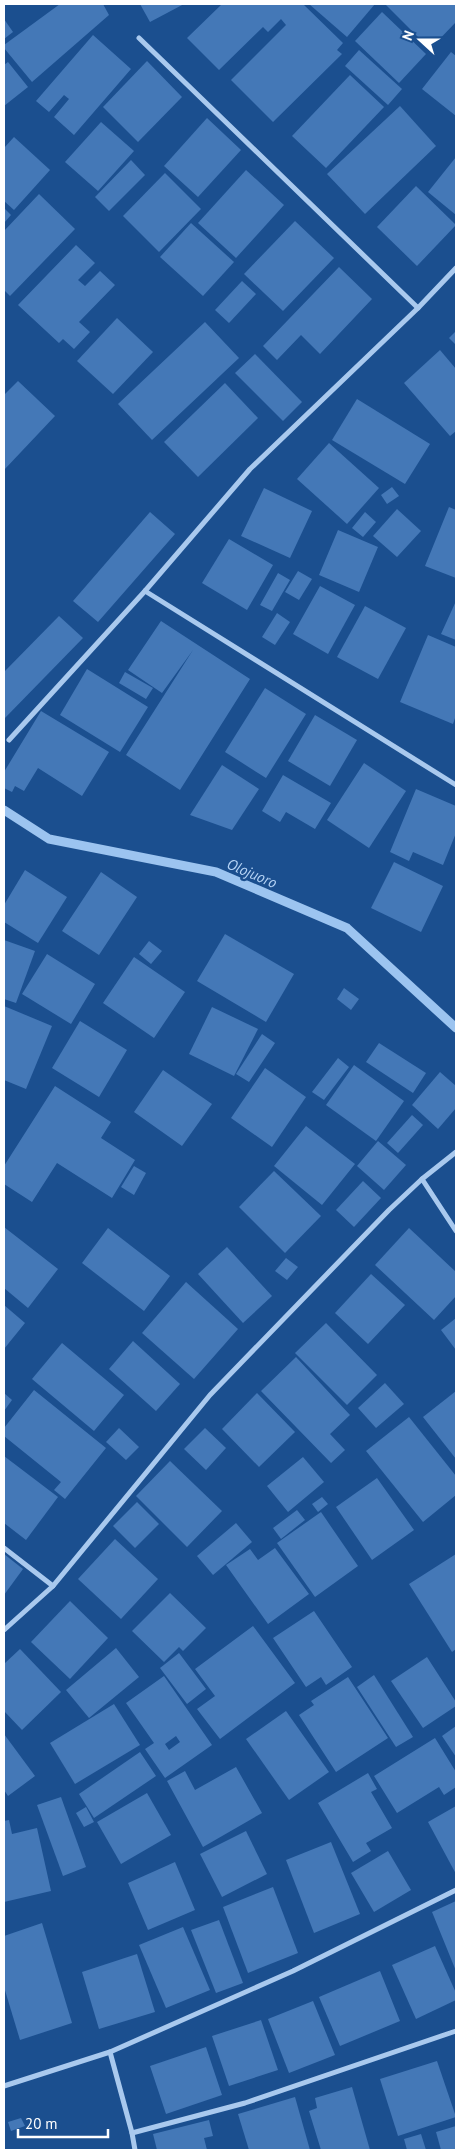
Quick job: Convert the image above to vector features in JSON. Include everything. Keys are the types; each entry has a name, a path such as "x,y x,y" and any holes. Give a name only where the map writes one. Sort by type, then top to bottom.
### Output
{"street":[{"path":"139,38 418,308"},
{"path":"9,740 145,591 250,469 418,308 456,268"},
{"path":"145,591 456,785"},
{"path":"4,1630 54,1586 210,1395 382,1217 422,1179 456,1152"},
{"path":"422,1179 456,1231"},
{"path":"4,1548 54,1586"},
{"path":"4,2086 110,2052 293,1972 456,1890"},
{"path":"132,2133 246,2103 456,2031"},
{"path":"110,2052 135,2150"}],"building":[{"path":"60,4 103,4 109,15 32,82 4,48 4,45"},
{"path":"140,4 184,4 150,22"},
{"path":"222,4 303,4 343,43 337,50 342,54 273,122 231,80 286,25 281,19 268,32 263,27 219,70 187,38"},
{"path":"309,4 375,4 347,37"},
{"path":"385,4 456,4 456,22 430,49"},
{"path":"382,12 426,54 399,83 355,41"},
{"path":"4,19 13,32 4,39"},
{"path":"93,35 131,69 74,135 54,117 69,99 64,95 49,112 36,101"},
{"path":"359,50 402,89 388,105 345,66"},
{"path":"451,52 456,56 456,116 422,89"},
{"path":"147,61 182,97 138,142 103,107"},
{"path":"8,62 28,87 4,106 4,65"},
{"path":"350,75 384,107 326,168 292,136"},
{"path":"400,106 436,146 365,214 327,174"},
{"path":"207,118 241,150 198,197 164,166"},
{"path":"101,122 134,151 98,191 65,162"},
{"path":"14,137 50,170 14,210 4,201 4,148"},
{"path":"456,157 456,215 428,192"},
{"path":"131,160 145,175 109,211 95,197"},
{"path":"246,170 284,205 236,258 198,223"},
{"path":"165,173 201,209 159,252 123,216"},
{"path":"416,186 456,225 417,266 377,227"},
{"path":"39,194 75,229 10,296 4,290 4,231"},
{"path":"4,208 11,215 4,223"},
{"path":"295,221 334,258 283,311 244,274"},
{"path":"191,223 234,262 203,296 160,257"},
{"path":"76,245 95,263 78,280 85,286 100,271 115,285 79,322 90,332 74,349 63,339 59,343 18,305"},
{"path":"339,267 372,299 320,354 301,335 277,360 263,346"},
{"path":"242,281 256,294 229,323 215,310"},
{"path":"117,318 153,352 113,394 77,361"},
{"path":"205,322 239,358 152,440 118,404"},
{"path":"456,331 456,345 449,338"},
{"path":"440,350 456,369 456,431 450,436 404,383"},
{"path":"255,354 302,402 283,421 235,373"},
{"path":"18,381 55,416 4,470 4,395"},
{"path":"225,383 258,418 198,477 164,442"},
{"path":"357,399 430,444 405,484 332,440"},
{"path":"329,443 379,488 347,524 297,479"},
{"path":"392,487 399,496 387,504 381,495"},
{"path":"264,488 312,511 290,558 241,536"},
{"path":"449,507 456,510 456,578 425,566"},
{"path":"397,509 421,531 397,557 373,536"},
{"path":"150,512 175,534 98,622 73,601"},
{"path":"365,512 376,522 363,537 352,528"},
{"path":"338,530 378,547 359,592 319,575"},
{"path":"229,539 273,565 247,610 202,583"},
{"path":"298,571 312,579 299,600 285,592"},
{"path":"278,573 290,580 272,611 260,605"},
{"path":"320,586 355,605 328,654 293,634"},
{"path":"456,601 456,640 441,634"},
{"path":"365,606 406,628 378,679 337,657"},
{"path":"277,613 290,622 275,645 262,637"},
{"path":"59,616 83,638 4,719 4,672"},
{"path":"161,621 250,679 180,790 126,755 193,650 162,693 128,670"},
{"path":"428,635 456,647 456,715 453,724 400,702"},
{"path":"87,669 148,707 120,752 60,715"},
{"path":"125,672 153,688 146,699 119,683"},
{"path":"265,688 306,714 266,778 225,752"},
{"path":"41,711 109,752 82,796 38,768 24,791 15,786 12,792 4,788 4,772"},
{"path":"315,715 357,740 330,786 288,761"},
{"path":"364,763 406,791 369,848 327,820"},
{"path":"222,765 259,789 232,830 190,815"},
{"path":"283,775 331,803 315,829 286,812 280,822 262,811"},
{"path":"416,789 456,806 456,833 443,865 413,852 409,861 390,852"},
{"path":"394,862 443,886 421,932 371,908"},
{"path":"25,870 67,897 38,943 4,922 4,905"},
{"path":"101,872 137,897 99,955 62,931"},
{"path":"225,934 294,974 266,1022 197,981"},
{"path":"4,940 35,951 16,1003 4,999"},
{"path":"149,941 162,951 151,964 139,954"},
{"path":"47,954 95,984 71,1024 22,994"},
{"path":"134,957 185,992 154,1038 103,1003"},
{"path":"344,988 359,999 351,1010 337,999"},
{"path":"4,1006 52,1026 26,1089 4,1080"},
{"path":"212,1007 258,1029 234,1076 189,1054"},
{"path":"80,1021 127,1050 99,1097 52,1068"},
{"path":"262,1034 275,1043 249,1082 236,1074"},
{"path":"379,1043 426,1073 413,1093 366,1062"},
{"path":"338,1058 349,1067 324,1100 312,1092"},
{"path":"354,1065 404,1101 376,1141 326,1105"},
{"path":"265,1068 306,1097 272,1147 231,1118"},
{"path":"163,1070 212,1104 182,1146 134,1112"},
{"path":"440,1072 456,1086 456,1108 438,1129 412,1105"},
{"path":"55,1086 111,1122 101,1138 135,1160 112,1198 57,1163 32,1202 4,1184 4,1166"},
{"path":"412,1115 423,1125 398,1153 387,1143"},
{"path":"306,1126 355,1164 322,1205 274,1166"},
{"path":"378,1141 406,1165 384,1190 357,1166"},
{"path":"134,1166 146,1173 134,1195 121,1187"},
{"path":"274,1171 321,1216 285,1253 239,1207"},
{"path":"363,1181 381,1198 354,1227 336,1210"},
{"path":"4,1227 58,1269 28,1308 4,1288"},
{"path":"108,1228 170,1276 144,1311 82,1263"},
{"path":"409,1228 456,1272 456,1296 434,1320 375,1265"},
{"path":"227,1247 272,1296 243,1323 198,1274"},
{"path":"286,1258 298,1267 287,1280 275,1271"},
{"path":"371,1274 405,1305 368,1344 335,1313"},
{"path":"186,1282 238,1329 194,1379 142,1333"},
{"path":"4,1305 25,1323 4,1349"},
{"path":"456,1318 456,1350 441,1330"},
{"path":"326,1323 377,1375 347,1405 295,1353"},
{"path":"133,1341 180,1384 156,1411 109,1369"},
{"path":"62,1343 124,1395 94,1431 32,1379"},
{"path":"296,1357 350,1415 330,1434 345,1450 331,1463 261,1391"},
{"path":"385,1383 404,1404 376,1428 358,1408"},
{"path":"34,1390 106,1448 65,1499 54,1490 61,1482 4,1436 4,1428"},
{"path":"456,1391 456,1459 423,1417"},
{"path":"4,1393 12,1400 4,1411"},
{"path":"257,1393 295,1432 259,1467 222,1429"},
{"path":"409,1417 456,1476 456,1495 423,1522 366,1451"},
{"path":"119,1428 139,1447 126,1460 106,1442"},
{"path":"205,1428 226,1448 206,1470 184,1449"},
{"path":"4,1456 58,1497 26,1540 4,1523"},
{"path":"303,1457 324,1482 288,1512 267,1486"},
{"path":"170,1461 222,1511 187,1547 136,1496"},
{"path":"377,1478 414,1530 372,1560 336,1507"},
{"path":"322,1497 328,1504 318,1512 312,1504"},
{"path":"137,1502 159,1524 135,1548 113,1526"},
{"path":"297,1510 305,1520 281,1539 273,1528"},
{"path":"321,1512 358,1566 315,1597 277,1543"},
{"path":"236,1523 252,1542 213,1575 197,1556"},
{"path":"115,1539 158,1579 121,1619 78,1579"},
{"path":"275,1548 309,1594 268,1624 226,1565 250,1549 258,1560"},
{"path":"4,1554 23,1569 4,1595"},
{"path":"456,1554 456,1649 452,1652 409,1584"},
{"path":"170,1593 206,1628 183,1651 179,1647 164,1662 132,1631"},
{"path":"70,1601 108,1638 70,1679 31,1642"},
{"path":"314,1611 352,1667 326,1685 321,1677 306,1687 273,1638"},
{"path":"253,1626 295,1683 220,1739 197,1709 215,1696 195,1669"},
{"path":"116,1648 139,1677 89,1718 66,1690"},
{"path":"20,1649 61,1692 22,1730 4,1711 4,1664"},
{"path":"179,1653 206,1689 187,1704 160,1668"},
{"path":"427,1657 456,1702 456,1706 423,1728 391,1681"},
{"path":"374,1675 413,1737 396,1747 357,1687"},
{"path":"164,1676 212,1745 165,1778 145,1749 154,1743 126,1703","holes":["176,1736 180,1742 169,1750 165,1744"]},
{"path":"348,1677 388,1738 336,1772 299,1715 314,1705 311,1701"},
{"path":"114,1704 140,1745 75,1784 50,1743"},
{"path":"286,1711 329,1772 289,1800 246,1739"},
{"path":"456,1726 456,1757 442,1736"},
{"path":"4,1734 35,1776 8,1796 4,1790"},
{"path":"435,1738 456,1772 456,1787 444,1795 439,1787 397,1813 374,1776"},
{"path":"140,1752 156,1776 94,1818 79,1794"},
{"path":"236,1767 262,1813 203,1847 167,1781 185,1771 195,1790"},
{"path":"368,1773 377,1789 371,1792 392,1828 366,1843 371,1851 353,1862 318,1803"},
{"path":"147,1793 171,1835 121,1864 97,1822"},
{"path":"61,1797 86,1867 63,1876 37,1805"},
{"path":"456,1806 456,1874 428,1822"},
{"path":"86,1807 94,1822 84,1827 76,1813"},
{"path":"9,1820 12,1834 37,1828 51,1891 4,1902 4,1821"},
{"path":"246,1831 267,1874 222,1897 200,1854"},
{"path":"331,1842 360,1914 314,1933 286,1860"},
{"path":"388,1851 411,1890 374,1912 351,1873"},
{"path":"175,1862 195,1910 148,1930 128,1883"},
{"path":"273,1887 298,1953 248,1973 223,1907"},
{"path":"456,1901 456,1971 432,1912"},
{"path":"219,1920 243,1983 216,1993 191,1930"},
{"path":"42,1923 72,2023 20,2040 4,1987 4,1936"},
{"path":"183,1927 210,1990 166,2008 139,1945"},
{"path":"435,1946 456,1993 456,2000 416,2019 392,1965"},
{"path":"137,1954 155,2012 99,2029 82,1972"},
{"path":"380,1971 400,2021 340,2046 319,1997"},
{"path":"313,2001 335,2055 289,2073 268,2019"},
{"path":"261,2020 278,2070 229,2086 212,2036"},
{"path":"206,2047 222,2095 166,2114 150,2066"},
{"path":"437,2061 456,2117 398,2136 380,2079"},
{"path":"352,2087 370,2150 321,2150 309,2111 317,2108 315,2098"},
{"path":"295,2097 310,2150 249,2150 238,2114"},
{"path":"21,2118 25,2126 11,2131 8,2122"},
{"path":"209,2120 213,2136 204,2138 207,2150 157,2150 153,2134"},
{"path":"456,2126 456,2150 441,2150 436,2132"},
{"path":"421,2134 426,2150 407,2150 404,2139"}],"waterway":[{"name":"Olojuoro","path":"4,810 49,839 216,872 347,928 456,1028"}]}
